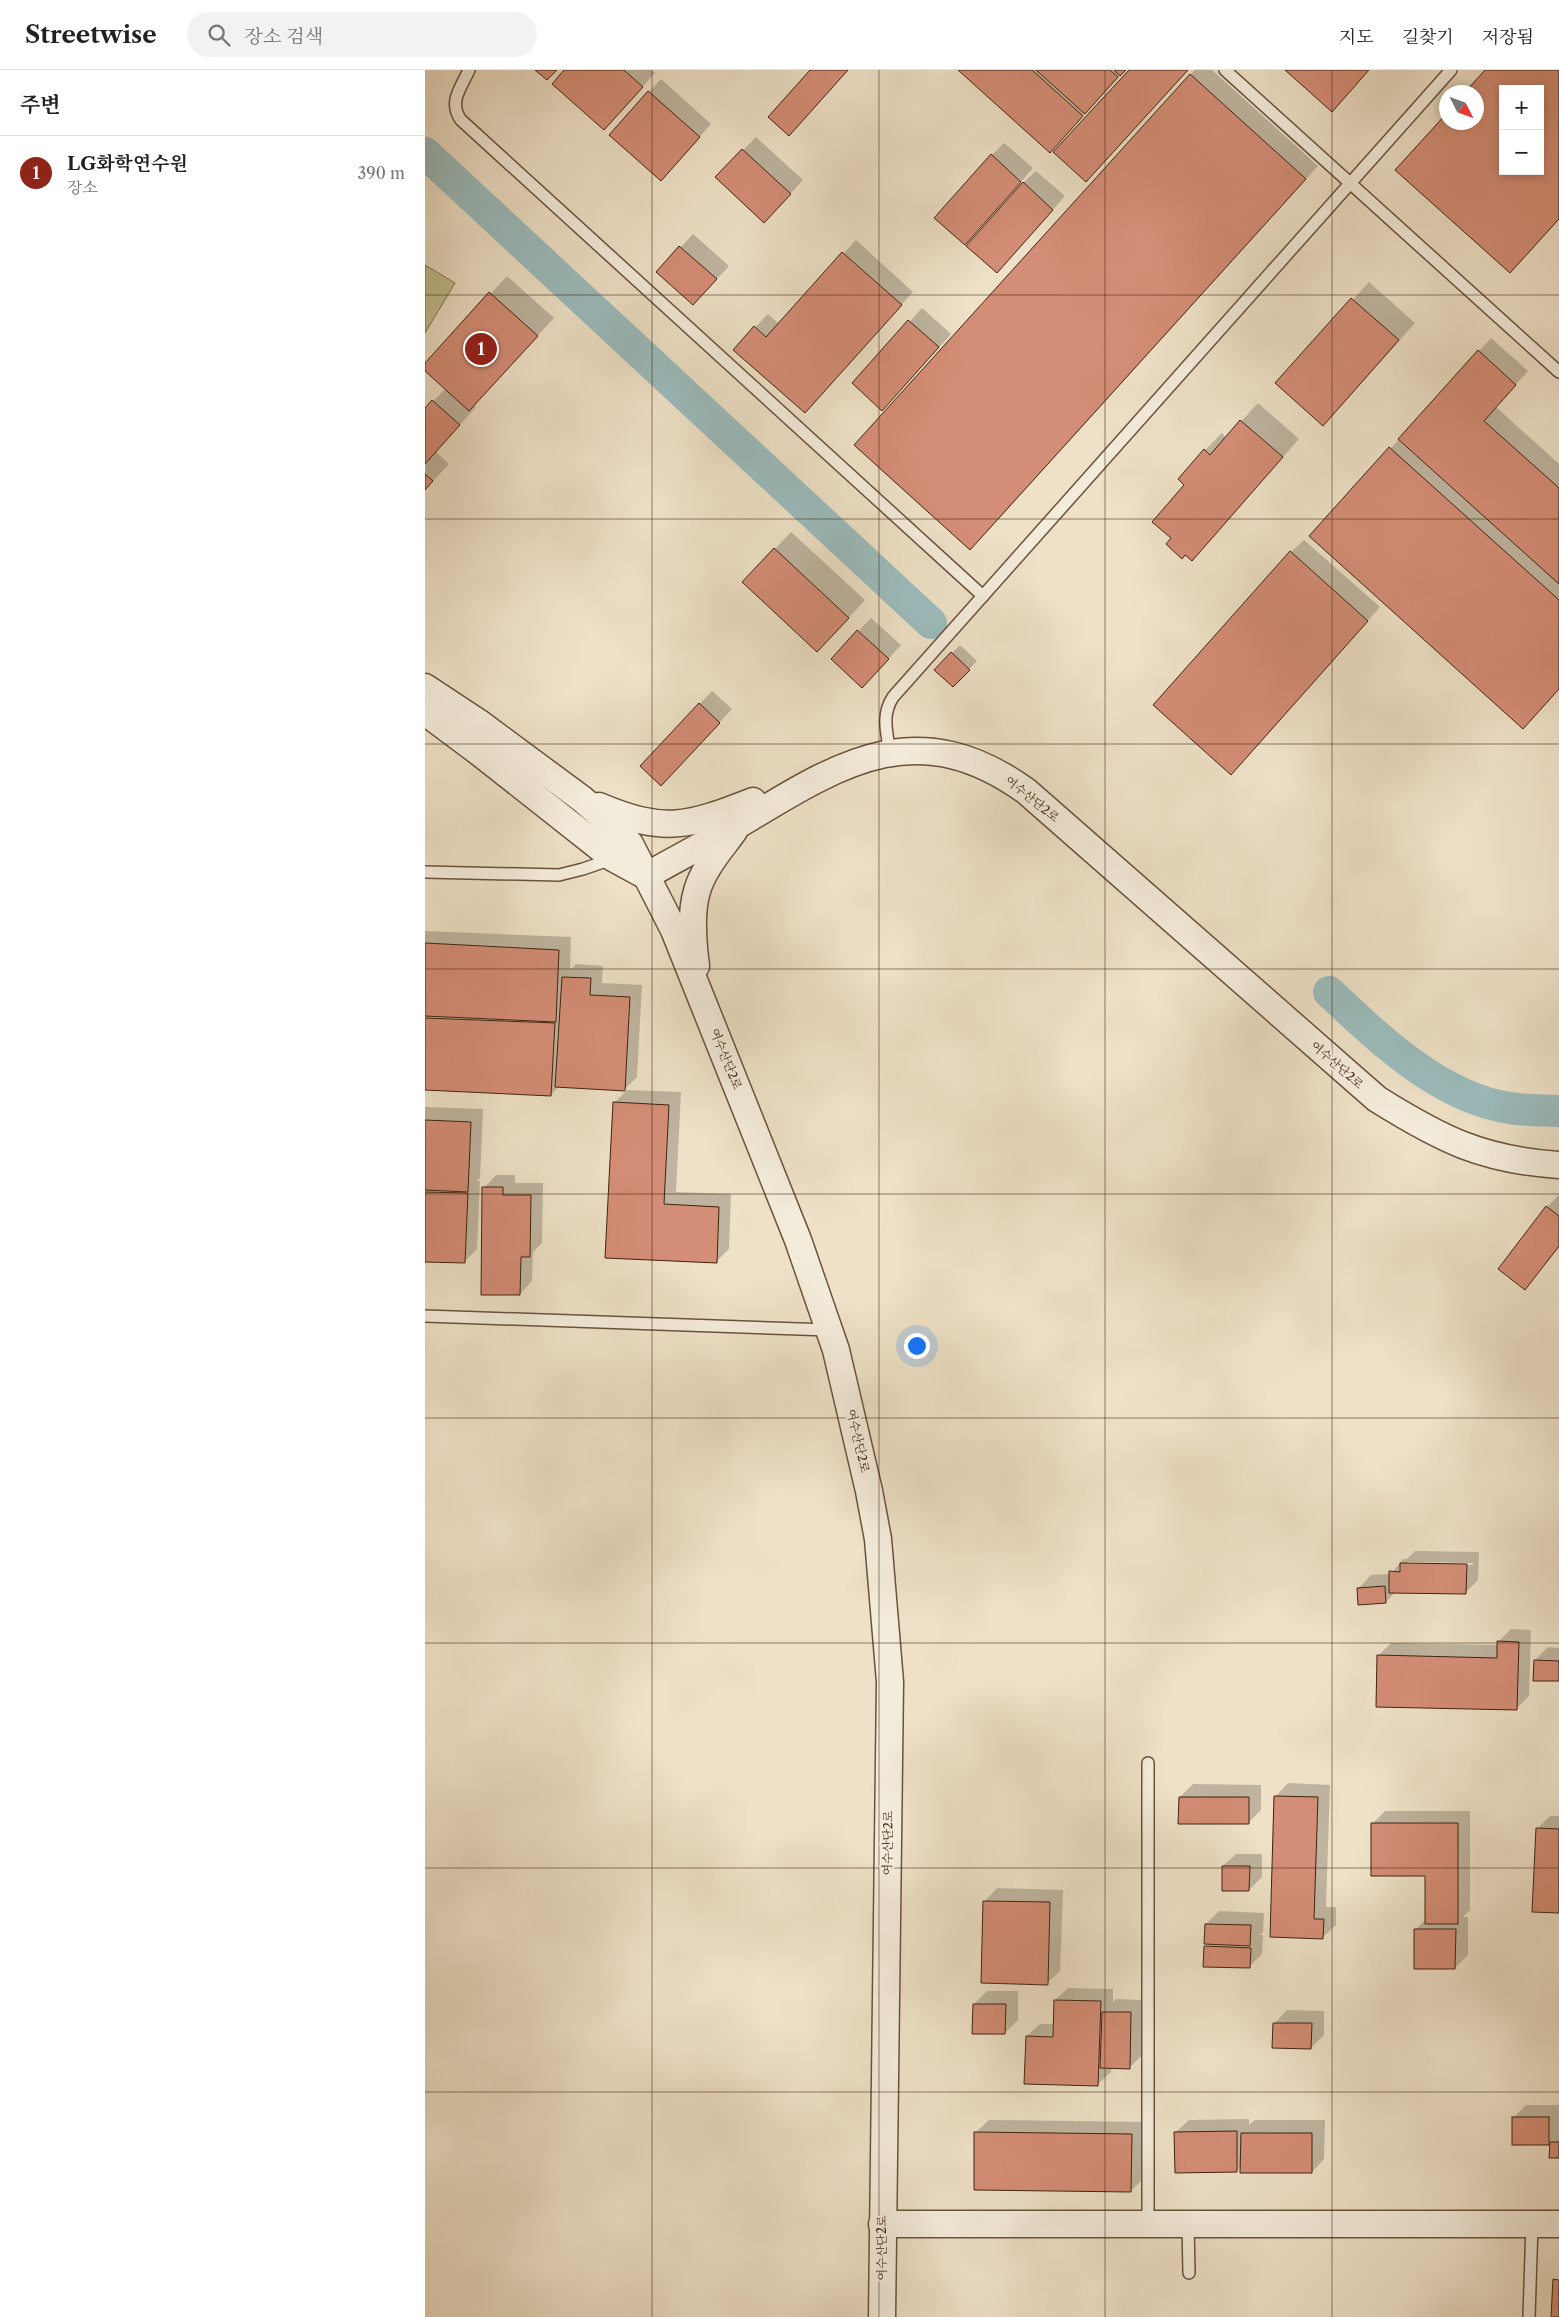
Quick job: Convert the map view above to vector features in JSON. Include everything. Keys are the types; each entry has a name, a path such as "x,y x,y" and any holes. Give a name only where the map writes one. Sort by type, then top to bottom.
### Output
{"street":[{"path":"425,687 477,722 582,799 630,844 645,876"},
{"path":"425,712 613,858 645,876"},
{"name":"여수산단2로","path":"882,2317 890,1682 888,1635 878,1539 869,1491 830,1330 799,1240 662,902 645,876 799,788 850,763 890,753 912,752 973,760 1003,775 1026,791 1377,1099 1428,1130 1472,1150 1488,1155 1559,1165"},
{"path":"582,799 640,822 674,825 706,819 775,792 799,788"},
{"path":"699,992 694,928 697,891 714,859 739,824"},
{"path":"882,2224 1559,2224"}],"lane":[{"path":"469,70 455,102 454,109 461,120 983,596"},
{"path":"1225,70 1559,372"},
{"path":"890,753 885,726 888,705 1451,70"},
{"path":"425,872 559,875 583,870 613,858"},
{"path":"425,1316 830,1330"},
{"path":"1148,1763 1148,2224"},
{"path":"1188,2224 1189,2273"},
{"path":"1529,2317 1532,2224"}],"shaded area":[{"path":"425,265 455,283 425,333"}],"building":[{"path":"535,70 557,70 547,80"},
{"path":"564,70 624,70 643,87 604,130 552,84"},
{"path":"810,70 848,70 789,136 768,117"},
{"path":"958,70 1032,70 1083,116 1050,153"},
{"path":"1036,70 1110,70 1118,77 1085,114"},
{"path":"1114,70 1126,70 1120,76"},
{"path":"1129,70 1188,70 1086,182 1053,152"},
{"path":"1285,70 1369,70 1332,112"},
{"path":"1485,70 1559,70 1559,219 1510,273 1395,170 1439,122 1439,130 1484,130 1484,85 1471,85"},
{"path":"1190,74 1306,179 970,550 854,445"},
{"path":"648,91 700,137 661,181 609,135"},
{"path":"742,149 791,194 764,223 715,177"},
{"path":"991,154 1021,182 965,245 934,218"},
{"path":"1023,182 1053,210 997,273 966,246"},
{"path":"679,246 717,279 693,305 656,272"},
{"path":"842,252 902,305 805,413 733,350 754,326 766,337"},
{"path":"489,292 538,336 469,411 425,371 425,363"},
{"path":"1351,298 1399,340 1323,426 1275,383"},
{"path":"908,320 939,347 882,411 852,383"},
{"path":"1478,350 1516,385 1484,421 1559,488 1559,584 1398,439"},
{"path":"432,400 460,425 425,464 425,408"},
{"path":"1240,420 1283,457 1192,561 1185,555 1182,559 1166,544 1171,538 1152,522 1184,485 1178,479 1204,449 1210,455"},
{"path":"1389,447 1559,600 1559,689 1523,729 1309,536"},
{"path":"425,474 433,481 425,490"},
{"path":"774,548 849,618 817,652 742,582"},
{"path":"1290,551 1368,621 1231,775 1153,705"},
{"path":"857,630 889,659 862,688 831,659"},
{"path":"951,652 970,670 953,687 934,670"},
{"path":"699,703 720,723 661,786 640,766"},
{"path":"425,943 559,950 556,1022 425,1016"},
{"path":"562,977 591,978 590,995 630,997 625,1091 555,1087"},
{"path":"425,1018 555,1023 551,1096 425,1090"},
{"path":"613,1102 669,1105 664,1204 719,1207 717,1263 605,1258"},
{"path":"425,1120 471,1122 468,1192 425,1190"},
{"path":"482,1187 503,1187 503,1195 531,1195 530,1257 521,1257 520,1295 481,1295"},
{"path":"425,1192 468,1193 465,1263 425,1262"},
{"path":"1546,1206 1559,1216 1559,1246 1525,1290 1498,1269"},
{"path":"1400,1563 1467,1564 1466,1594 1389,1593 1389,1571 1400,1572"},
{"path":"1385,1586 1386,1603 1358,1605 1357,1588"},
{"path":"1497,1641 1519,1642 1517,1710 1376,1707 1377,1655 1497,1658"},
{"path":"1534,1660 1559,1661 1559,1681 1533,1681"},
{"path":"1274,1796 1318,1797 1314,1919 1324,1919 1323,1939 1270,1937"},
{"path":"1179,1797 1249,1797 1249,1824 1178,1824"},
{"path":"1371,1823 1458,1823 1458,1924 1425,1924 1425,1876 1371,1876"},
{"path":"1536,1828 1559,1829 1559,1913 1532,1912"},
{"path":"1222,1866 1250,1866 1249,1891 1222,1891"},
{"path":"983,1901 1050,1902 1048,1985 981,1983"},
{"path":"1205,1924 1251,1925 1250,1946 1204,1944"},
{"path":"1414,1929 1456,1929 1455,1969 1414,1969"},
{"path":"1204,1946 1251,1948 1250,1968 1203,1967"},
{"path":"1054,2000 1101,2001 1098,2086 1024,2084 1026,2036 1053,2037"},
{"path":"973,2004 1006,2004 1005,2034 972,2034"},
{"path":"1102,2012 1131,2012 1130,2069 1100,2068"},
{"path":"1273,2023 1312,2023 1311,2049 1272,2048"},
{"path":"1512,2117 1549,2117 1549,2145 1512,2145"},
{"path":"1237,2131 1237,2172 1175,2173 1174,2132"},
{"path":"974,2132 1132,2134 1131,2192 974,2190"},
{"path":"1241,2133 1312,2133 1312,2173 1240,2173"},
{"path":"1550,2142 1559,2142 1559,2158 1549,2158"},
{"path":"1553,2279 1559,2280 1559,2317 1551,2317"}],"waterway":[{"path":"425,153 931,623"},
{"path":"1329,992 1368,1028 1412,1064 1459,1092 1484,1102 1510,1108 1559,1111"}],"place":[{"name":"LG화학연수원","path":"481,349"}]}
